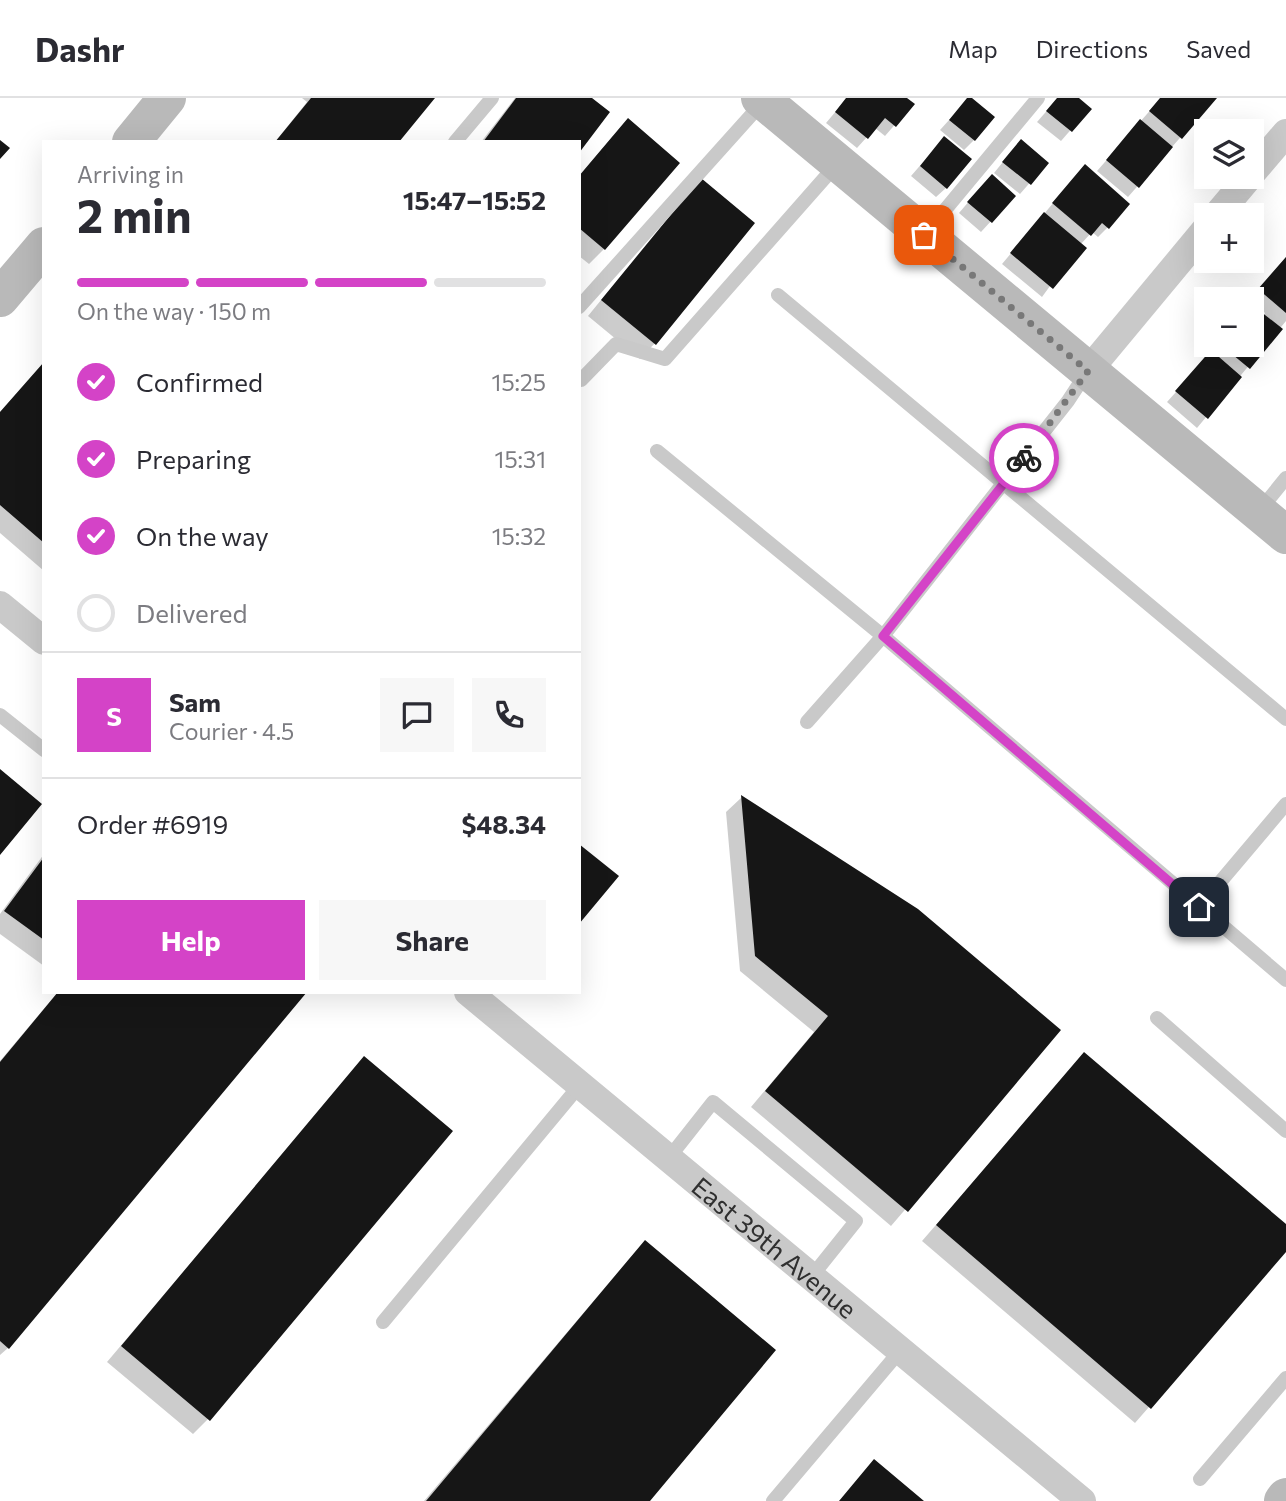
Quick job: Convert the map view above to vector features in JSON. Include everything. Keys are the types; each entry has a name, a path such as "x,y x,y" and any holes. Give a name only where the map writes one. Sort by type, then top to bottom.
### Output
{"street":[{"path":"133,140 167,98"},
{"path":"762,99 1272,524"},
{"path":"1264,159 1286,133"},
{"path":"1227,203 1239,189"},
{"path":"1088,371 1194,243"},
{"path":"0,298 42,248"},
{"path":"0,605 40,631"},
{"name":"East 39th Avenue","path":"470,994 1082,1501"}],"lane":[{"path":"457,140 492,98"},
{"path":"924,235 1038,98"},
{"path":"581,305 762,99"},
{"path":"581,380 616,344 665,359 838,163"},
{"path":"778,295 1286,719"},
{"path":"807,722 883,636 1004,484 1088,371"},
{"path":"657,452 883,636 1286,980"},
{"path":"1272,524 1286,478"},
{"path":"0,715 42,748"},
{"path":"1199,907 1286,804"},
{"path":"1157,1018 1286,1131"},
{"path":"383,1322 580,1085"},
{"path":"668,1159 713,1102 723,1110 856,1221 812,1276"},
{"path":"773,1501 900,1351"},
{"path":"1200,1479 1286,1378"}],"building":[{"path":"311,98 435,98 401,140 277,140"},
{"path":"516,98 592,98 610,112 581,150 581,140 484,140"},
{"path":"846,98 907,98 915,104 896,127 885,118 868,139 835,112"},
{"path":"967,98 972,98 995,117 975,141 949,120"},
{"path":"1057,98 1079,98 1092,109 1072,132 1046,111"},
{"path":"1160,98 1217,98 1199,119 1194,119 1194,125 1182,139 1149,111"},
{"path":"628,118 680,163 605,250 581,230 581,174"},
{"path":"1140,119 1173,147 1139,188 1106,160"},
{"path":"944,136 972,159 947,189 920,166"},
{"path":"1021,139 1049,163 1031,185 1002,162"},
{"path":"0,140 10,148 0,159"},
{"path":"1085,164 1130,204 1109,229 1102,223 1091,236 1052,203"},
{"path":"992,174 1016,196 992,223 967,202"},
{"path":"701,178 755,223 656,345 601,300"},
{"path":"1044,212 1087,248 1053,289 1010,253"},
{"path":"1286,257 1286,313 1264,294 1264,287 1260,287"},
{"path":"1264,314 1283,329 1264,352"},
{"path":"1205,357 1219,357 1242,377 1208,419 1175,391"},
{"path":"1236,357 1260,357 1250,369"},
{"path":"42,364 42,541 0,505 0,412"},
{"path":"0,769 42,804 0,855"},
{"path":"741,795 918,909 1061,1030 908,1212 765,1091 828,1016 755,956"},
{"path":"581,846 619,876 581,922"},
{"path":"42,860 42,939 4,911"},
{"path":"56,994 305,994 9,1349 0,1341 0,1062"},
{"path":"1084,1052 1286,1224 1286,1252 1151,1409 936,1225"},
{"path":"364,1056 453,1131 210,1421 121,1346"},
{"path":"645,1240 776,1350 650,1501 426,1501"},
{"path":"874,1459 924,1501 839,1501"}],"way so far":[{"path":"924,235 1088,371 1024,458"}],"route":[{"path":"1024,458 883,636 1199,907"}]}
